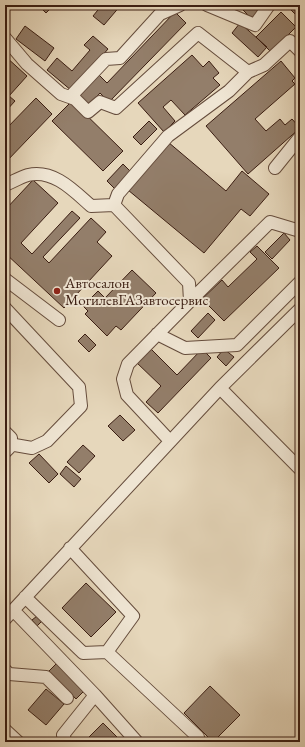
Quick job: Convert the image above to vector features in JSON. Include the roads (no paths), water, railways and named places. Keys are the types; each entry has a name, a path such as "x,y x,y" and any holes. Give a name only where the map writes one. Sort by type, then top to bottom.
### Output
{"lane":[{"path":"70,97 106,59 120,58 160,14 180,5"},
{"path":"207,5 255,25 270,5"},
{"path":"5,38 27,64 61,94 74,99 88,112 100,102 116,108 198,33 248,72"},
{"path":"114,205 118,194 168,136 229,91 248,72 264,65 290,41 300,51"},
{"path":"275,168 300,137"},
{"path":"5,185 28,175 47,174 73,190 92,206 114,205 189,283 190,300"},
{"path":"170,441 127,395 123,379 128,364 190,300 270,222 300,232"},
{"path":"5,279 59,320"},
{"path":"157,334 185,348 237,345 300,282"},
{"path":"5,308 79,387 81,406 47,441 32,448 7,448 11,438 5,432"},
{"path":"137,742 95,695 9,614 220,388 300,309"},
{"path":"220,388 300,469"},
{"path":"70,548 133,616 107,652"},
{"path":"25,597 83,653 107,652 198,737"},
{"path":"5,670 9,674 46,678 67,698"},
{"path":"66,742 63,735 95,695"},
{"path":"5,730 18,742"}],"place":[{"name":"Автосалон МогилевГАЗавтосервис","path":"57,291"}]}
